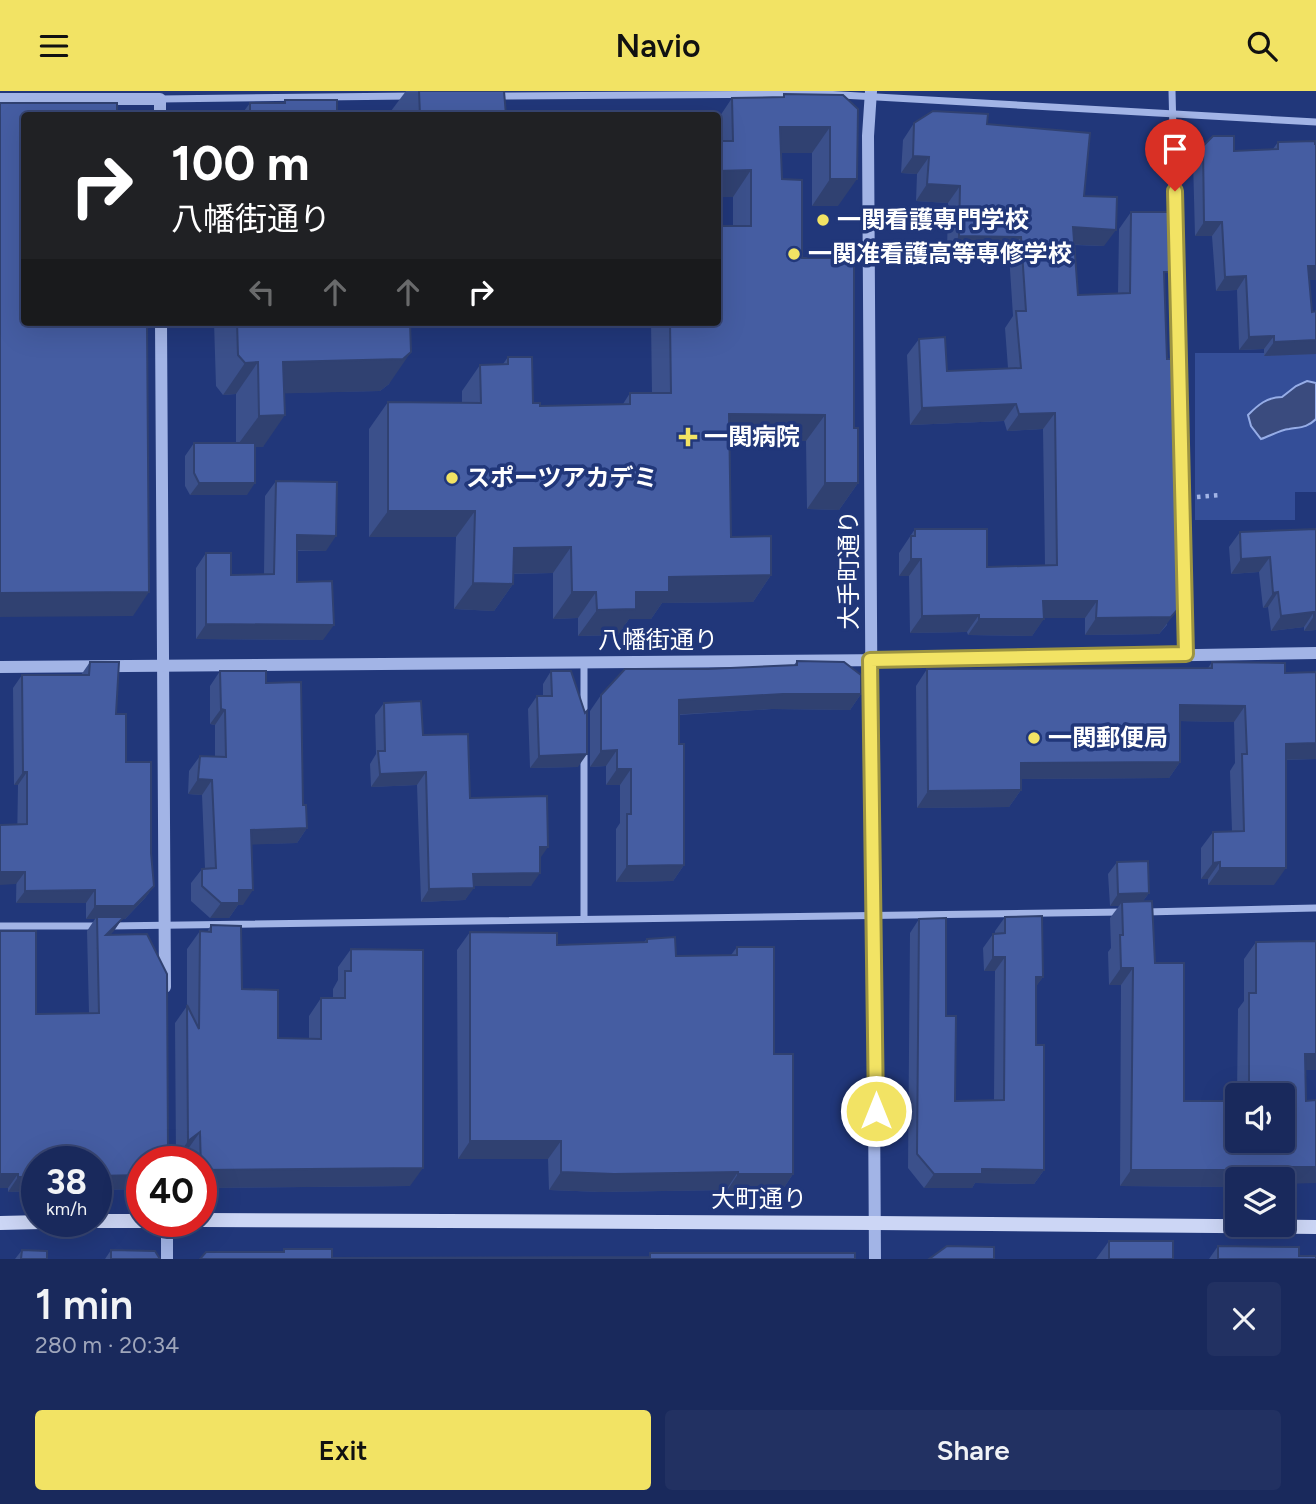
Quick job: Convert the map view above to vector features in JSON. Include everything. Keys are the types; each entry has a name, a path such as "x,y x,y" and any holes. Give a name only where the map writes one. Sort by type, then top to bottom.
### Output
{"main road":[{"name":"大町通り","path":"217,1220 1316,1227"},
{"path":"0,1223 21,1222"}],"street":[{"path":"1172,91 1186,654"},
{"path":"486,96 871,94 1316,122"},
{"name":"大手町通り","path":"871,94 868,136 875,1259"},
{"path":"0,99 418,96"},
{"path":"160,99 160,112"},
{"path":"161,326 166,995"},
{"name":"八幡街通り","path":"0,667 870,660 1316,653"},
{"path":"584,661 584,729"},
{"path":"584,742 584,918"},
{"path":"1140,912 1316,908"},
{"path":"0,926 1126,912"},
{"path":"167,1237 167,1259"}],"shaded area":[{"path":"1195,353 1316,353 1316,492 1295,492 1295,520 1195,520"},
{"path":"1307,381 1316,383 1316,419 1306,426 1261,439 1251,426 1248,415 1263,402 1282,397"}],"building":[{"path":"419,91 504,91 506,112 420,112"},
{"path":"784,94 843,95 858,109 857,179 830,179 830,127 780,127 782,179 802,180 802,258 854,258 854,428 858,428 858,483 825,483 825,415 729,414 731,537 771,536 771,575 669,577 669,592 636,592 636,609 597,610 596,592 572,592 571,547 514,548 513,584 473,583 475,511 388,511 388,402 481,403 480,365 508,364 508,357 532,357 533,403 540,403 540,406 630,404 630,393 671,393 670,326 721,326 721,226 751,226 751,170 721,171 721,141 733,141 732,98 784,97"},
{"path":"285,100 337,100 337,112 250,112 250,103 285,103"},
{"path":"0,103 117,103 117,112 21,112 21,326 147,326 149,592 0,593"},
{"path":"933,111 988,114 987,124 1090,133 1084,196 1117,197 1116,230 1073,227 1078,295 1130,293 1131,212 1170,212 1169,272 1164,272 1167,359 1174,359 1179,519 1179,608 1171,617 1096,618 1097,601 1043,601 1044,619 979,619 979,615 922,616 921,559 911,559 911,536 915,536 915,529 987,529 987,567 1057,565 1055,413 1019,414 1016,404 922,408 919,339 945,337 947,371 1021,368 1016,311 1026,311 1021,237 959,236 960,186 927,184 929,157 913,156 914,123"},
{"path":"1213,136 1234,136 1234,151 1278,149 1278,142 1315,141 1316,266 1308,266 1312,312 1316,311 1316,340 1274,342 1274,336 1249,337 1246,276 1225,277 1222,222 1204,222 1203,146"},
{"path":"237,326 410,326 411,352 403,359 283,362 285,415 259,416 258,362 245,363 238,355"},
{"path":"194,443 255,443 255,483 199,483 194,473"},
{"path":"276,481 337,482 336,536 297,535 297,582 332,581 334,625 206,624 206,553 231,553 231,575 274,574"},
{"path":"1316,529 1316,616 1314,612 1281,616 1278,592 1273,593 1270,557 1241,559 1240,532"},
{"path":"797,661 844,662 861,675 861,694 783,694 679,700 679,744 684,744 684,865 627,866 627,814 631,814 631,769 617,769 617,750 601,751 601,695 625,669 797,665"},
{"path":"90,662 119,662 116,714 126,714 126,762 151,762 151,853 154,886 134,906 95,906 95,890 25,891 25,872 0,872 0,825 27,824 27,772 23,772 22,675 89,675"},
{"path":"1212,662 1285,663 1285,673 1316,672 1316,743 1286,744 1286,868 1220,868 1220,862 1213,863 1213,832 1244,831 1242,754 1247,754 1245,706 1180,705 1180,762 1021,763 1021,790 928,791 927,669 1212,668"},
{"path":"220,671 266,671 266,683 301,682 303,805 306,805 307,828 251,830 253,890 239,890 239,903 221,903 202,886 202,869 216,868 212,780 198,779 200,756 226,757 225,710 221,709"},
{"path":"551,671 571,671 585,713 587,711 587,754 539,756 537,696 552,696"},
{"path":"421,701 423,735 468,734 470,798 547,796 548,847 540,847 540,873 473,874 474,888 429,889 426,772 380,774 378,751 385,751 384,703"},
{"path":"1148,861 1149,893 1118,894 1117,862"},
{"path":"1152,901 1155,963 1184,963 1184,1101 1225,1101 1225,1153 1295,1153 1295,1083 1249,1083 1249,993 1256,993 1256,942 1316,941 1316,1054 1305,1054 1306,1101 1316,1100 1316,1167 1131,1170 1133,968 1121,968 1122,902"},
{"path":"1042,916 1043,977 1036,977 1036,1045 1044,1045 1044,1170 982,1169 982,1174 934,1174 917,1154 919,919 946,918 946,1016 956,1016 955,1101 1004,1100 1005,957 993,957 993,934 1005,933 1005,917"},
{"path":"97,917 124,917 106,935 147,934 167,974 168,1146 126,1146 126,1175 112,1176 112,1146 21,1146 21,1177 18,1177 18,1174 0,1174 0,931 36,931 36,1014 99,1013"},
{"path":"211,925 241,926 242,989 278,990 278,1038 321,1039 321,998 345,998 345,971 351,971 351,949 423,950 423,1168 217,1170 217,1146 200,1146 200,1132 188,1141 187,1005 199,1029 200,931 211,932"},
{"path":"470,932 557,933 557,945 647,942 647,939 675,937 676,956 737,955 737,947 774,947 774,1054 793,1054 793,1174 561,1172 561,1141 470,1141"},
{"path":"1109,1241 1173,1241 1173,1259 1109,1259"},
{"path":"947,1246 994,1247 994,1259 929,1259"},
{"path":"1218,1246 1299,1247 1299,1256 1316,1256 1316,1259 1218,1259"},
{"path":"284,1249 332,1249 332,1258 855,1253 855,1259 200,1259 206,1252 284,1252"},
{"path":"22,1250 47,1251 47,1259 21,1259"},
{"path":"111,1250 155,1251 160,1259 111,1259"}],"place":[{"name":"一関看護専門学校","path":"823,220"},
{"name":"一関准看護高等専修学校","path":"794,254"},
{"name":"一関病院","path":"688,437"},
{"name":"スポーツアカデミ","path":"452,478"},
{"name":"一関郵便局","path":"1034,738"}],"route":[{"path":"876,1111 870,660 1186,654 1175,191"}]}
